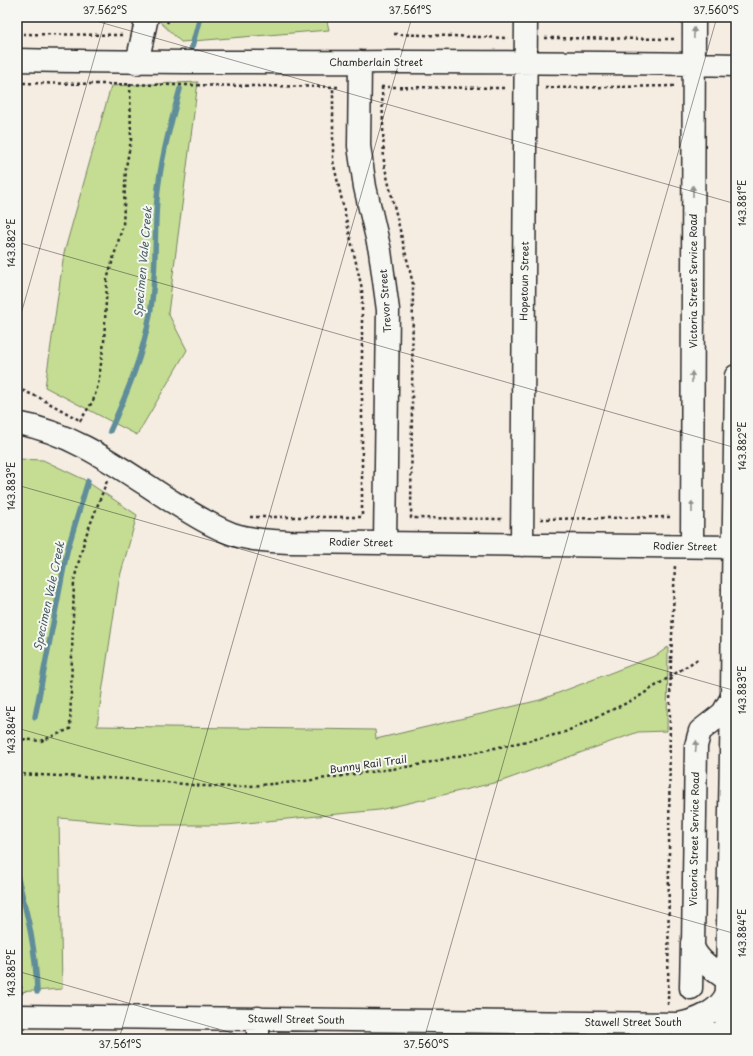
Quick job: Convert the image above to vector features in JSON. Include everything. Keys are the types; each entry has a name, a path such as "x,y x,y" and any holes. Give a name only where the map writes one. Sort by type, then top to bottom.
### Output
{"street":[{"path":"137,63 147,17"},
{"name":"Victoria Street Service Road","path":"684,546 694,17"},
{"name":"Hopetoun Street","path":"522,545 526,28"},
{"name":"Chamberlain Street","path":"17,60 137,63 360,62 736,65"},
{"name":"Trevor Street","path":"360,62 358,123 359,152 367,200 382,257 388,310 386,542"},
{"path":"730,1033 727,986 733,588 735,547 736,376"},
{"name":"Rodier Street","path":"17,423 45,429 80,444 193,515 234,534 274,541 735,547"},
{"name":"Victoria Street Service Road","path":"727,986 697,955 692,941 696,746 700,731 723,713 732,697"},
{"path":"691,988 692,941"},
{"name":"Stawell Street South","path":"17,1016 258,1029 576,1022 685,1022 715,1009 723,1001 727,986"},
{"name":"Stawell Street South","path":"576,1022 640,1033 730,1033"}],"path":[{"path":"394,34 526,28 676,39"},
{"path":"17,34 124,35"},
{"path":"17,83 525,88 677,86"},
{"path":"246,517 362,517 362,289 332,161 333,87"},
{"path":"17,388 40,398 86,424"},
{"path":"411,518 522,519 677,517 684,546 672,659 670,705 668,1004"},
{"name":"Bunny Rail Trail","path":"17,774 149,780 201,786 239,787 305,781 413,766 563,733 635,699 698,659"},
{"path":"17,962 22,994"}],"green space":[{"path":"155,17 326,17 329,30 181,42"},
{"path":"198,82 168,313 187,350 137,435 45,387 64,253 111,86"},
{"path":"17,459 43,460 83,479 137,515 119,580 97,726 375,730 376,739 540,700 657,655 668,647 667,731 638,732 502,781 379,810 226,825 139,825 59,818 62,989 17,992"}],"waterway":[{"name":"Specimen Vale Creek","path":"191,50 200,17"},
{"name":"Specimen Vale Creek","path":"110,431 134,374 147,329 154,285 158,185 166,144 180,89"},
{"name":"Specimen Vale Creek","path":"35,717 67,551 88,481"},
{"name":"Specimen Vale Creek","path":"17,875 31,933 37,992"}]}
